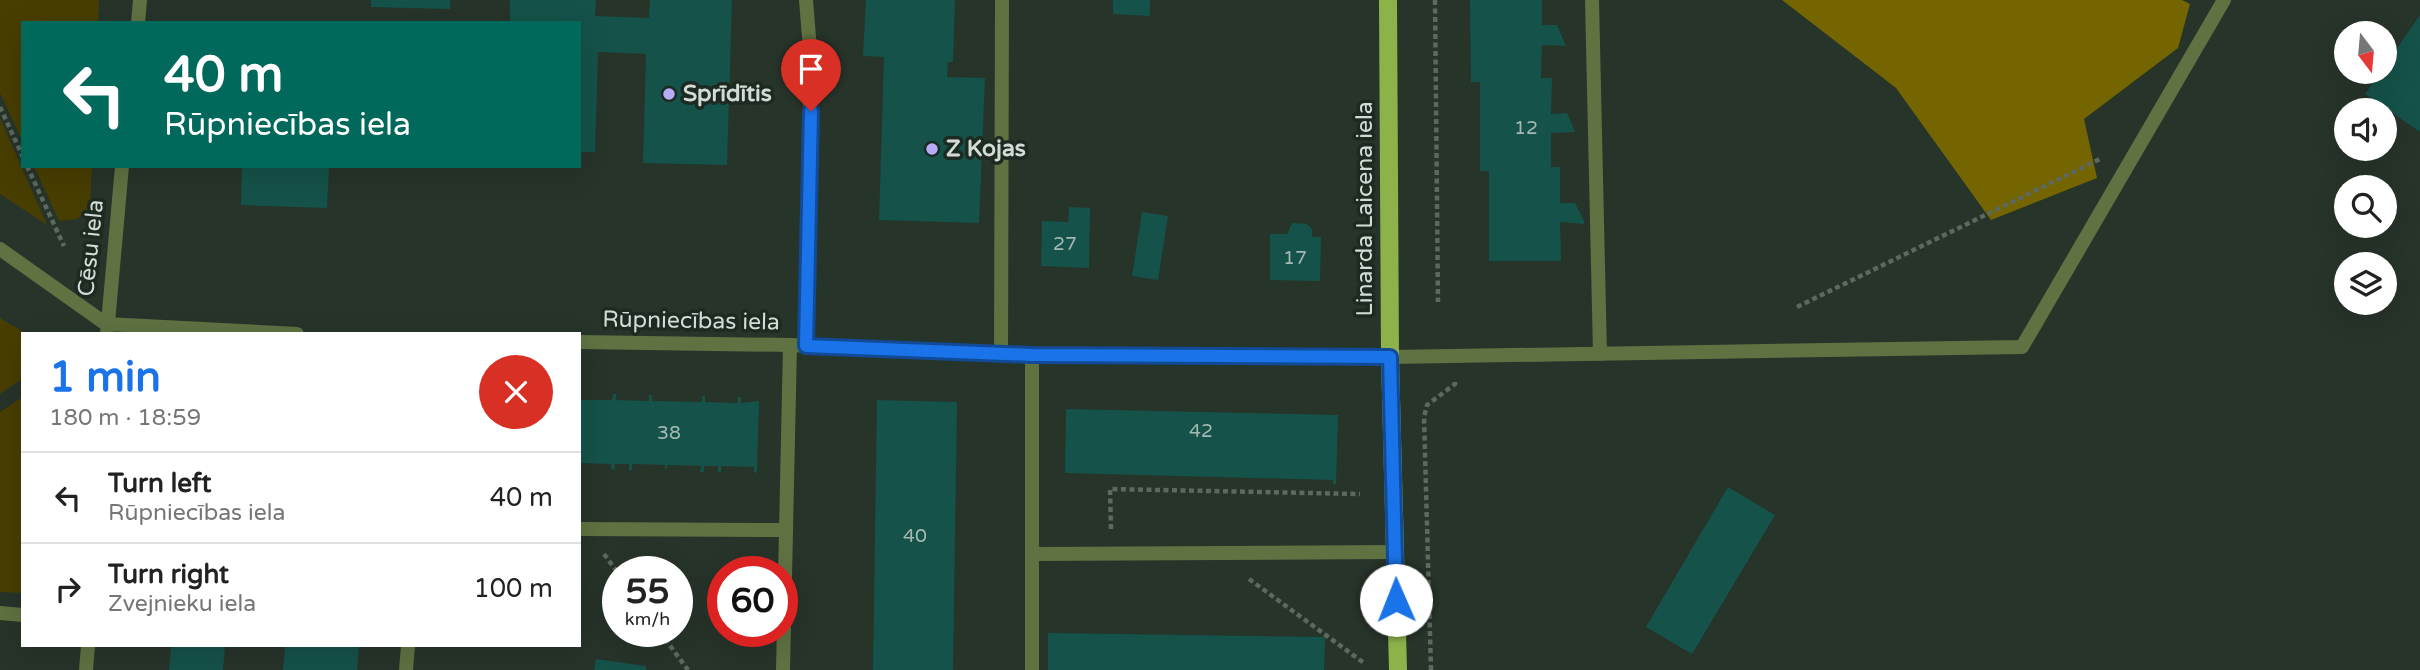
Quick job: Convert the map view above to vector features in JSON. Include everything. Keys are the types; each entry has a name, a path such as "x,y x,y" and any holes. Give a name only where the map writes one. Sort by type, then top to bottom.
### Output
{"main road":[{"name":"Linarda Laicena iela","path":"1388,0 1390,357 1398,670"}],"street":[{"path":"138,21 140,0"},
{"path":"806,0 811,75 806,346"},
{"path":"1001,355 1002,0"},
{"path":"1592,0 1600,354"},
{"path":"2129,164 2224,0"},
{"name":"Rūpniecības iela","path":"581,342 790,345 1001,355 1390,357 2022,347 2129,164"},
{"name":"Cēsu iela","path":"106,329 122,168"},
{"path":"0,249 106,329 221,332"},
{"path":"783,670 790,345"},
{"path":"1032,355 1032,670"},
{"path":"581,529 785,530"},
{"path":"1034,554 1395,552"},
{"path":"0,613 21,615"},
{"path":"86,670 88,647"},
{"path":"406,670 408,647"}],"path":[{"path":"1435,0 1438,302"},
{"path":"0,107 21,153"},
{"path":"1797,307 2102,158 2129,164"},
{"path":"28,168 64,246"},
{"path":"1431,670 1425,412 1427,405 1455,384 1454,376"},
{"path":"1111,553 1110,489 1360,494"},
{"path":"1212,553 1364,663"},
{"path":"671,647 688,670"}],"shaded area":[{"path":"0,0 99,0 98,21 21,21 21,138 0,93"},
{"path":"1782,0 2182,0 2190,4 2178,48 2084,119 2097,178 1991,220 1896,88"},
{"path":"0,118 47,225 0,194"},
{"path":"35,168 92,168 90,208 77,219 59,221"},
{"path":"0,318 24,332 21,332 21,379 0,394"},
{"path":"21,398 21,593 0,592 0,412"}],"building":[{"path":"371,0 450,0 450,9 371,7"},
{"path":"510,0 596,0 595,16 649,18 650,0 732,0 727,165 643,163 646,54 598,52 595,152 581,152 581,21 510,21"},
{"name":"Z Kojas","path":"866,0 955,0 953,62 948,62 947,77 985,78 979,223 879,220 884,57 863,56"},
{"path":"1113,0 1150,0 1150,16 1113,14"},
{"path":"1470,0 1542,0 1542,25 1557,25 1566,46 1542,45 1541,78 1552,78 1551,114 1567,113 1575,132 1551,133 1551,167 1560,167 1560,203 1575,203 1584,221 1584,224 1560,222 1561,261 1489,261 1489,171 1480,171 1480,82 1471,82"},
{"path":"2420,15 2420,132 2397,116 2397,98 2371,98 2365,94 2372,84 2398,84 2398,46"},
{"path":"242,168 329,168 327,208 241,205"},
{"path":"1069,207 1090,208 1089,268 1041,266 1042,221 1068,222"},
{"path":"1142,212 1168,216 1158,280 1132,276"},
{"path":"1292,223 1307,224 1312,229 1312,237 1321,237 1320,281 1270,280 1270,234 1287,234"},
{"path":"613,394 616,394 616,400 649,401 649,395 652,395 652,401 702,402 702,396 705,396 705,402 738,403 738,397 741,397 741,403 759,401 757,473 754,472 754,467 721,466 721,472 718,472 718,466 704,466 704,472 700,472 701,466 668,465 665,471 665,465 632,464 632,470 629,470 629,464 615,464 615,470 611,469 611,464 581,463 581,400 612,400"},
{"path":"877,400 957,402 953,670 873,670"},
{"path":"1066,409 1338,415 1336,484 1333,484 1333,480 1065,473"},
{"path":"1728,487 1775,515 1692,654 1646,627"},
{"path":"1048,633 1325,637 1324,670 1048,670"},
{"path":"171,647 225,647 223,670 169,670"},
{"path":"285,647 359,647 357,670 283,670"},
{"path":"596,659 646,666 646,670 594,670"}],"place":[{"name":"Sprīdītis","path":"669,94"},
{"name":"Z Kojas","path":"932,149"}],"route":[{"path":"811,111 806,346 1032,355 1390,357 1396,600"}]}
